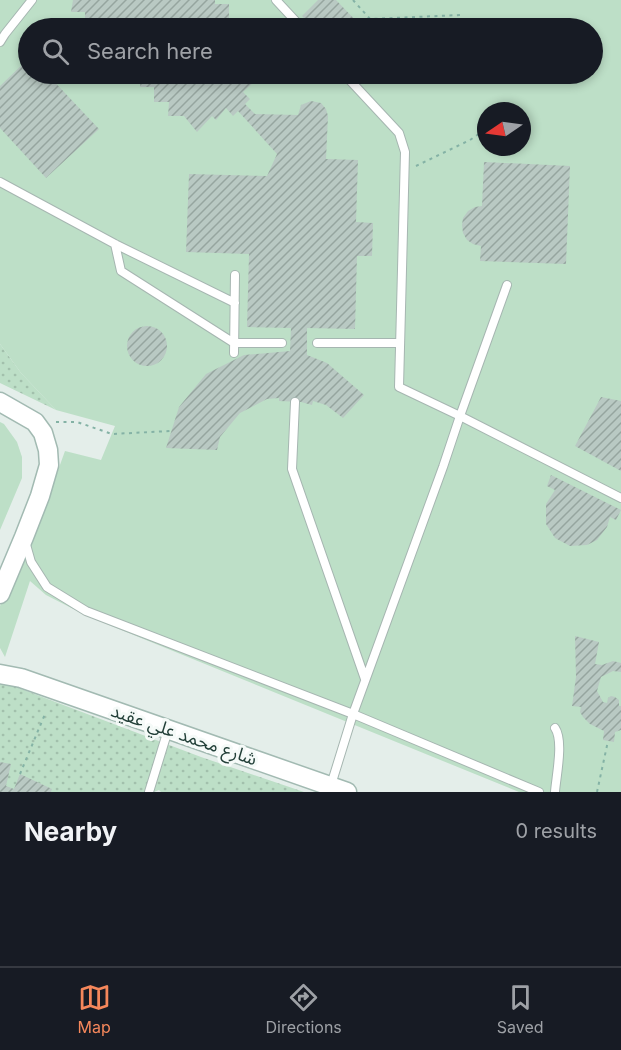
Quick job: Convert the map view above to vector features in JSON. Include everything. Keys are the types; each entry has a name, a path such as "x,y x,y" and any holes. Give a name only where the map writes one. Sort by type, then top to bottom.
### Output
{"street":[{"path":"0,402 35,422 44,434 49,465 40,496 0,594"},
{"name":"شارع محمد علي عقيد","path":"0,659 21,678"},
{"name":"شارع محمد علي عقيد","path":"0,674 21,678 339,789"}],"lane":[{"path":"0,42 32,0"},
{"path":"276,0 293,18"},
{"path":"353,84 399,133 405,152 399,387 621,498"},
{"path":"0,182 115,244 235,303"},
{"path":"115,244 121,271 234,343 282,343"},
{"path":"234,353 235,275"},
{"path":"339,789 353,714 507,285"},
{"path":"317,343 400,344"},
{"path":"295,402 292,469 365,679"},
{"path":"24,537 31,562 47,587 86,611 353,714 539,792"},
{"path":"555,728 559,741 555,792"},
{"path":"149,792 168,730"}],"path":[{"path":"353,0 369,18"},
{"path":"392,18 460,15"},
{"path":"405,171 477,135"},
{"path":"35,422 77,422 112,434 171,431"},
{"path":"20,774 45,714"},
{"path":"597,792 608,741"}],"green space":[{"path":"0,0 621,0 621,792 519,792 87,616 46,595 30,581 5,657 0,648 0,606 34,537 65,451 101,460 115,426 56,410 21,373 0,344"},
{"path":"0,344 21,373 56,410 0,383"},
{"path":"0,422 17,442 22,457 22,478 0,530"},
{"path":"0,681 201,757 304,792 161,792 159,790 154,792 0,792"}],"building":[{"path":"73,0 215,0 215,4 229,4 229,18 85,18 85,12 71,12"},
{"path":"318,0 336,0 353,18 304,18 302,16"},
{"path":"18,69 18,84 56,84 99,129 46,178 0,128 0,86"},
{"path":"140,84 252,84 243,92 250,99 245,104 255,114 298,115 301,105 311,101 321,103 328,116 326,159 358,160 356,222 373,223 372,256 357,256 355,329 307,328 307,355 327,363 364,395 343,418 326,405 313,401 312,405 279,401 279,398 267,399 240,413 220,437 217,450 166,448 179,407 206,374 244,355 290,351 291,328 247,327 249,254 186,252 189,174 267,176 277,154 238,111 233,116 226,108 216,120 212,116 197,132 184,116 168,116 169,102 154,102 154,87 140,87"},
{"path":"484,162 570,166 566,264 480,261 481,246 467,240 462,225 463,218 468,211 482,206"},
{"path":"147,326 155,327 161,332 166,338 166,354 161,360 155,365 147,366 139,365 133,360 128,354 127,346 128,338 133,332 139,327"},
{"path":"601,397 621,401 621,471 575,446"},
{"path":"551,475 621,510 616,520 610,517 607,527 597,540 587,545 570,546 555,538 546,524 546,504 555,490 547,486"},
{"path":"575,636 599,642 595,664 602,665 613,661 621,663 621,672 613,671 601,677 597,691 603,702 607,703 611,696 619,700 619,706 621,706 621,730 615,732 614,742 603,740 604,731 590,724 583,717 580,712 581,707 572,706 576,677"},
{"path":"0,762 11,764 6,786 14,789 20,774 52,789 51,792 0,792"}]}
